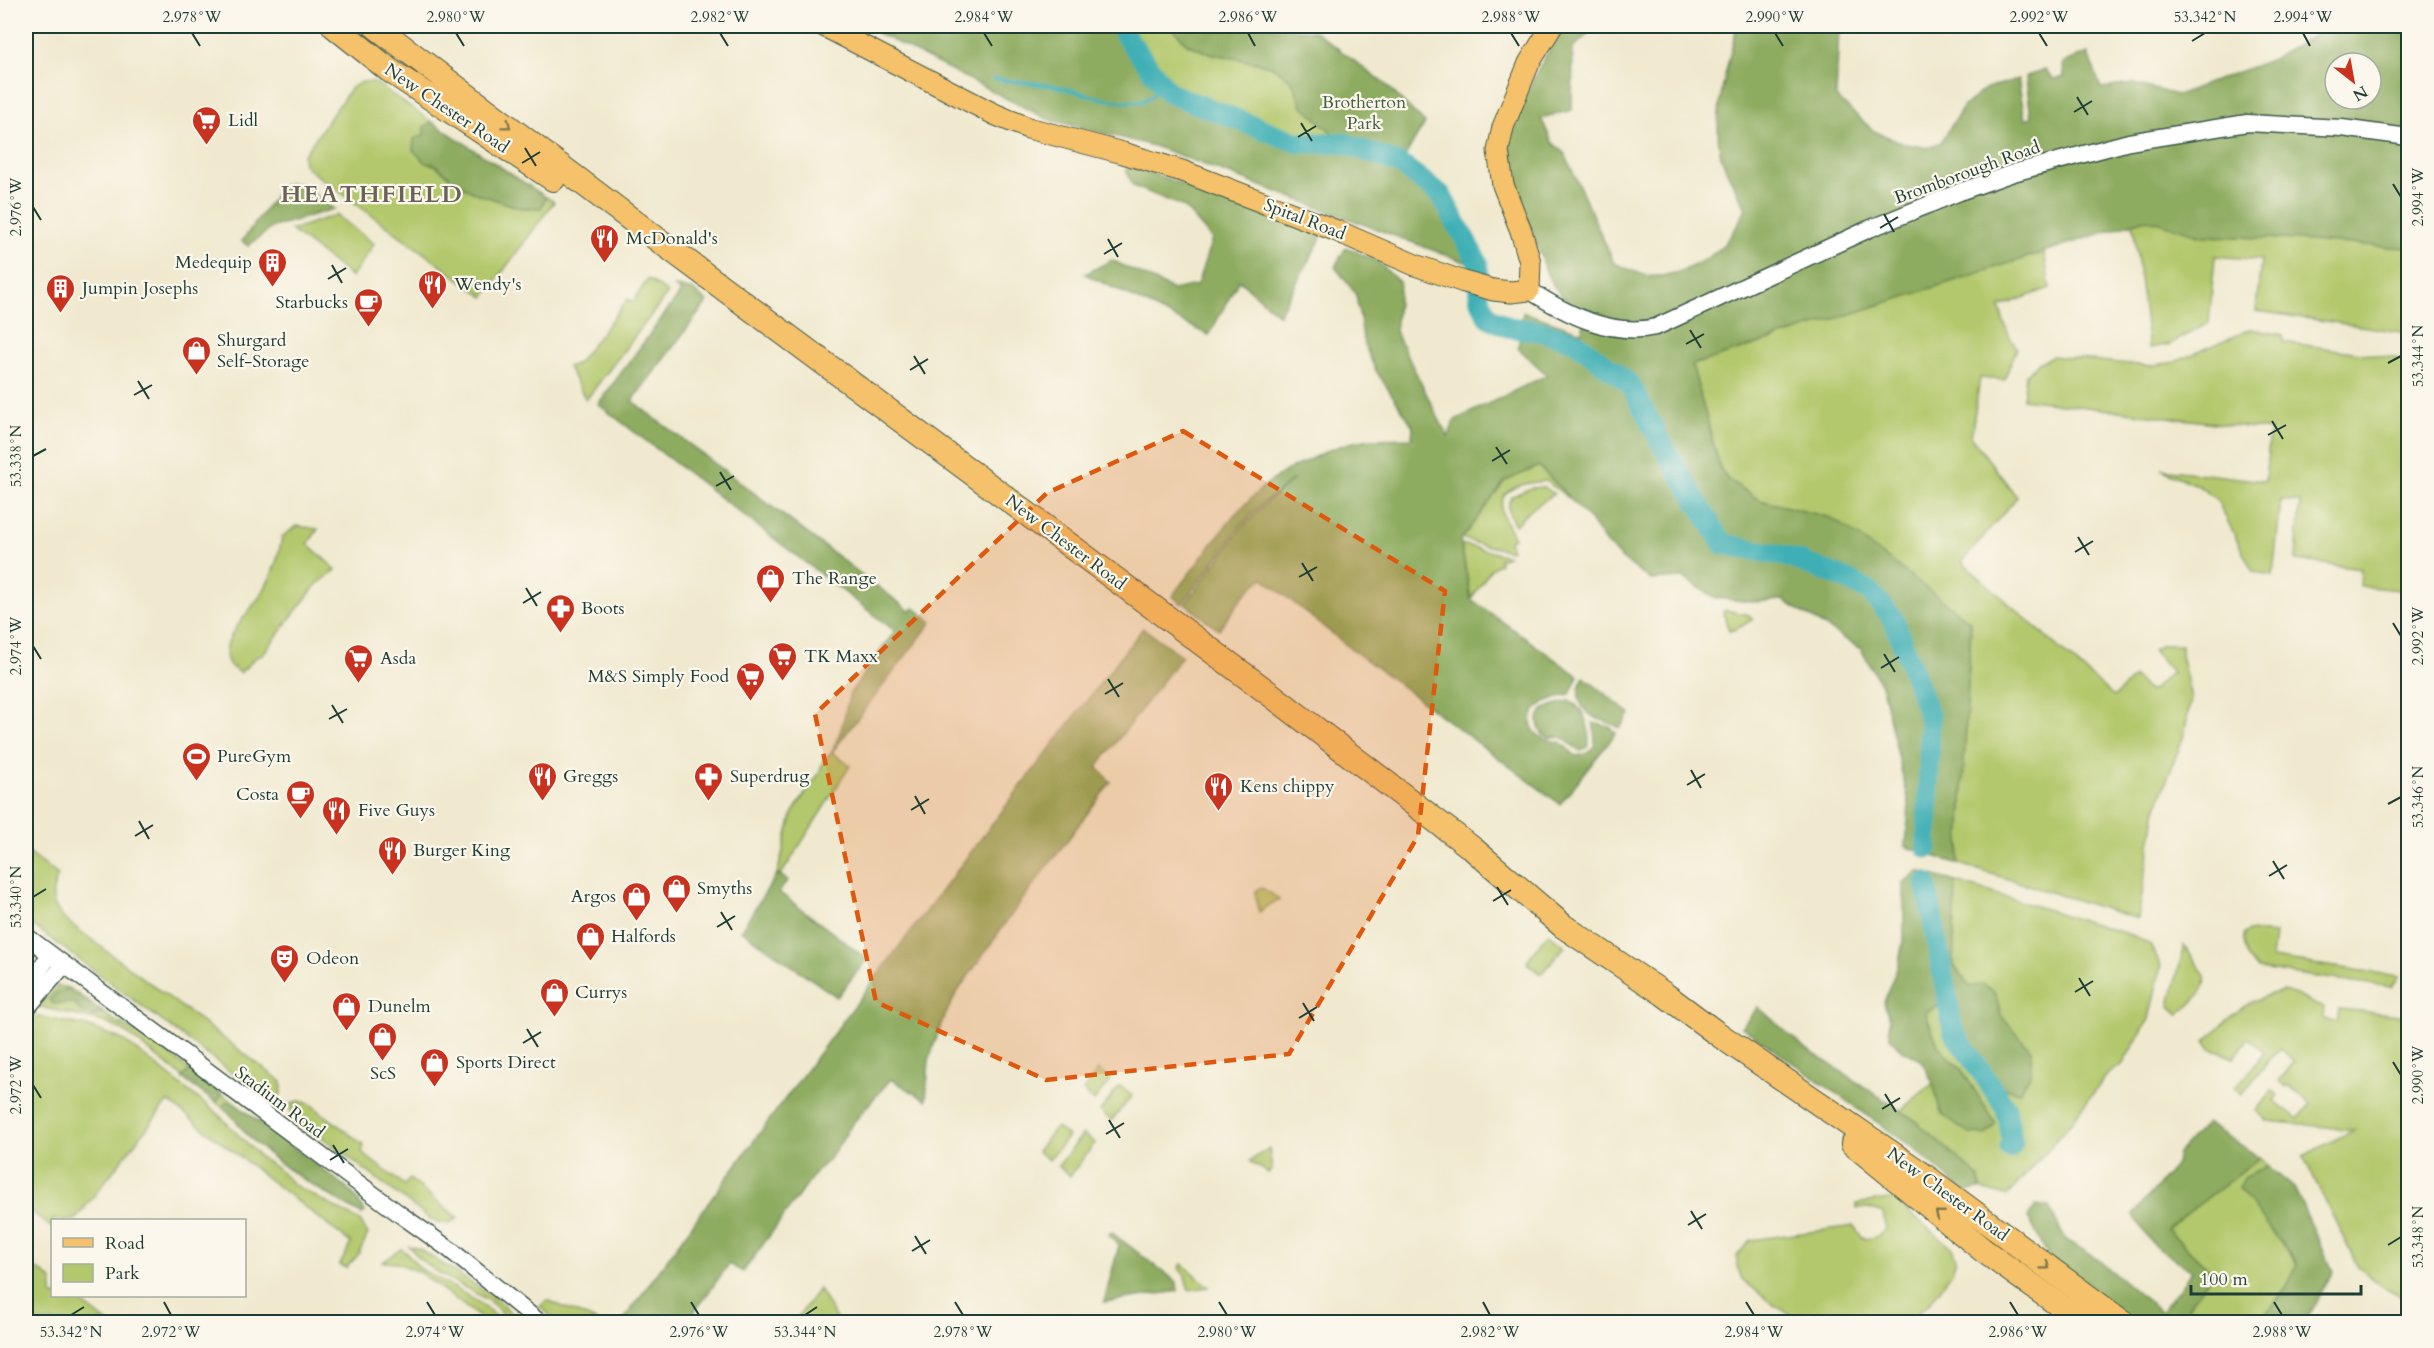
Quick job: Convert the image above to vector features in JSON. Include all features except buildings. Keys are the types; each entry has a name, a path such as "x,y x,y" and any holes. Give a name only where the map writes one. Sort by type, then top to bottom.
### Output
{"highway":[{"name":"New Chester Road","path":"334,26 356,36 389,70 578,196 657,239"},
{"name":"New Chester Road","path":"376,26 1473,849 1547,894 1664,994 1770,1071 1926,1177 2122,1323"},
{"path":"376,26 385,49 454,99 488,136"},
{"name":"New Chester Road","path":"1770,1071 1842,1136 1984,1251 2083,1323"}],"main road":[{"name":"Spital Road","path":"824,26 1003,118 1028,128 1182,171 1336,231 1415,265 1464,282 1493,290 1511,292 1529,290"},
{"path":"1529,290 1530,262 1503,185 1498,150 1503,127 1529,63 1552,26"}],"street":[{"name":"Bromborough Road","path":"1529,290 1552,305 1582,319 1626,330 1640,331 1656,327 1869,229 1962,191 2013,173 2129,142 2247,123 2342,128 2409,138"},
{"name":"Stadium Road","path":"26,936 400,1215 449,1249 539,1323"},
{"path":"26,988 57,960"},
{"path":"26,1009 57,960"}],"highlighted area":[{"path":"1183,431 1445,591 1418,836 1289,1054 1046,1080 876,1002 815,714 1047,493"}],"green space":[{"name":"Brotherton Park","path":"843,26 1121,26 1127,38 1169,93 1298,143 1343,143 1302,105 1292,81 1272,66 1206,52 1187,44 1171,26 1251,26 1315,31 1386,85 1425,123 1400,164 1441,195 1474,255 1470,264 1154,146 1047,119 872,30"},
{"path":"1121,26 1171,26 1187,44 1205,52 1271,66 1292,81 1302,105 1344,143 1298,143 1169,93 1127,38"},
{"path":"1567,26 1592,26 1588,34 1573,48 1572,110 1541,118 1552,142 1565,154 1614,263 1645,275 1658,276 1690,268 1709,257 1728,240 1746,208 1723,162 1718,130 1721,94 1737,26 1839,26 1836,97 1874,131 1902,143 1928,148 1941,142 1964,106 1985,89 2018,79 2025,119 2031,117 2026,77 2045,69 2054,80 2064,77 2063,63 2088,53 2101,88 2134,84 2177,95 2273,59 2330,26 2408,26 2408,248 2269,238 2203,236 2146,219 1692,365 1720,468 1727,479 1759,500 1831,518 1971,622 1959,864 1906,847 1909,803 1882,687 1861,649 1783,600 1751,602 1716,598 1683,578 1651,580 1622,559 1605,542 1590,520 1539,466 1505,481 1460,541 1471,599 1578,676 1570,694 1539,706 1531,720 1534,731 1545,739 1560,742 1576,756 1589,752 1594,746 1593,723 1610,727 1616,733 1560,804 1346,645 1263,578 1244,595 1219,630 1185,604 1241,529 1294,479 1263,503 1239,528 1182,604 1172,596 1234,515 1264,486 1286,471 1349,443 1370,439 1412,438 1413,426 1376,371 1364,344 1356,294 1335,267 1346,247 1378,262 1400,283 1395,331 1448,437 1455,420 1547,375 1518,348 1523,312 1582,332 1586,314 1564,298 1549,278 1518,200 1509,165 1509,149 1519,112 1547,53"},
{"path":"362,82 374,82 432,122 425,127 426,163 435,165 453,180 521,208 541,208 546,197 554,202 484,297 304,164 303,156 351,88"},
{"path":"432,122 546,197 541,208 521,208 472,192 453,180 436,165 426,163 413,150 414,139 424,135 424,127"},
{"path":"1131,166 1315,231 1321,238 1279,315 1239,280 1209,335 1085,274 1112,260 1173,290 1197,285 1212,239 1184,207 1133,186 1126,170"},
{"path":"300,184 334,209 273,227 248,246 242,241 283,185"},
{"path":"336,215 374,244 352,277 291,230"},
{"path":"2146,218 2203,236 2269,238 2408,248 2408,333 2256,311 2261,260 2215,256 2209,323 2170,344 2149,348 2133,223"},
{"path":"2044,252 2050,288 1999,307 2009,336 2017,348 2004,380 1980,378 1971,437 2017,497 1962,562 2114,697 2134,677 2150,692 2172,672 2153,650 2162,645 2181,645 2181,655 2191,698 2184,735 2156,809 2138,919 1959,864 1971,622 1831,518 1759,500 1727,479 1720,468 1692,365"},
{"path":"648,279 668,293 586,400 568,367 578,363 628,299 633,302"},
{"path":"675,287 693,290 707,302 632,401 910,611 914,608 932,622 832,752 841,730 850,693 895,631 598,404 681,292"},
{"path":"2251,329 2283,335 2284,342 2408,360 2408,591 2360,586 2361,569 2296,560 2300,502 2281,500 2273,575 2253,572 2217,500 2197,485 2161,469 2265,481 2270,430 2023,399 2026,374 2040,362 2052,356 2148,366 2175,362"},
{"path":"1539,466 1570,499 1546,481 1522,485 1508,491 1501,504 1503,515 1514,538 1509,540 1511,551 1462,538 1505,481"},
{"path":"1544,487 1554,494 1530,510 1515,525 1509,510 1512,496 1531,488"},
{"path":"297,526 318,529 308,544 336,570 316,585 262,655 256,657 240,673 229,664 226,655 227,645 231,635 268,583 276,564 282,537"},
{"path":"1461,544 1508,556 1499,559 1500,563 1491,569 1471,599"},
{"path":"1725,610 1749,615 1753,619 1729,631 1723,612"},
{"path":"1143,628 1182,656 1097,767 1111,782 1006,922 956,994 942,1022 929,1059 926,1100 891,1079 850,1127 832,1155 818,1169 743,1272 729,1264 687,1322 622,1322 880,972"},
{"path":"1584,677 1630,714 1620,728 1587,713 1579,698 1579,687"},
{"path":"1570,701 1584,715 1588,727 1588,746 1582,751 1563,738 1550,738 1543,735 1539,726 1538,719 1543,710"},
{"path":"832,752 850,766 781,875 777,874 793,812 820,772 823,761"},
{"path":"26,851 58,875 53,898 56,908 64,919 282,1082 279,1097 271,1102 26,920"},
{"path":"1918,871 1956,882 1953,964 1970,987 1983,984 1994,991 2002,1017 2031,1050 2031,1073 2020,1092 2005,1088 1992,1080 1971,1059 1940,1006 1925,1012 1938,1046 1961,1069 1996,1124 1985,1135 1970,1134 1941,1113 1933,1083 1921,1060 1899,1048 1890,1037 1889,1019 1884,1002 1899,962 1904,936 1904,882"},
{"path":"777,874 788,880 779,892 867,959 837,997 741,930"},
{"path":"1956,882 2134,936 2150,945 2161,966 2149,1019 2122,1065 2107,1075 2064,1131 2007,1196 1980,1189 1979,1177 1912,1118 1900,1111 1933,1083 1941,1113 1995,1124 1961,1069 1938,1046 1925,1012 1940,1006 1961,1044 1980,1070 2006,1089 2012,1030 2002,1017 1994,991 1970,988 1953,964"},
{"path":"1261,887 1279,899 1259,912 1255,892"},
{"path":"2249,931 2275,934 2272,958 2399,976 2392,987 2258,969 2250,962 2244,949 2244,934"},
{"path":"1548,933 1565,946 1541,974 1527,961"},
{"path":"2184,945 2205,976 2205,982 2201,992 2179,1015 2170,1006"},
{"path":"58,986 69,988 115,1021 148,1039 334,1178 354,1195 365,1212 362,1214 356,1211 290,1171 260,1147 235,1117 122,1030 104,1022 37,1006"},
{"path":"69,988 103,1013 94,1016 81,1012 74,1003 53,1004 49,1000 55,994"},
{"path":"2283,991 2324,1007 2323,1019 2337,1021 2339,1009 2400,1015 2408,1020 2408,1301 2385,1288 2358,1267 2303,1156 2354,1130 2268,1121 2256,1111 2272,1090 2278,1095 2274,1100 2298,1119 2311,1104 2288,1085 2286,1087 2279,1081 2295,1061 2279,1048 2241,1095 2235,1088 2265,1053 2249,1038 2234,1058 2212,1049 2205,1041 2249,1004 2270,994"},
{"path":"1758,1007 1802,1046 1912,1118 1979,1177 1980,1189 1964,1192 1915,1149 1742,1027"},
{"path":"34,1016 87,1026 123,1040 218,1114 261,1158 277,1168 294,1185 360,1221 368,1234 358,1255 346,1268 340,1265 351,1243 168,1101 76,1219 51,1219 51,1227 26,1207 26,1023"},
{"path":"190,1070 220,1093 220,1099 215,1102 182,1078"},
{"path":"1098,1070 1109,1078 1109,1082 1094,1101 1083,1091"},
{"path":"1120,1086 1132,1096 1111,1121 1100,1111"},
{"path":"231,1101 334,1178 354,1195 365,1212 362,1214 328,1195 263,1150 223,1108 225,1103"},
{"path":"299,1101 309,1103 364,1145 362,1153 404,1185 410,1179 458,1218 445,1223 433,1221 291,1114 292,1103"},
{"path":"2206,1123 2260,1157 2167,1229 2213,1273 2182,1315 2192,1322 2132,1322 2048,1256 2028,1217 2037,1205 2049,1207 2065,1239 2096,1258 2161,1312 2192,1271 2153,1245 2133,1215 2177,1163 2177,1154"},
{"path":"1056,1127 1068,1136 1049,1160 1037,1151"},
{"path":"1083,1134 1095,1143 1070,1176 1058,1166"},
{"path":"1269,1148 1272,1170 1268,1173 1250,1161"},
{"path":"2260,1157 2268,1166 2244,1178 2240,1188 2297,1264 2289,1283 2267,1314 2253,1322 2192,1322 2182,1315 2213,1273 2167,1229"},
{"path":"2268,1166 2294,1188 2333,1271 2305,1322 2253,1322 2268,1311 2280,1297 2297,1264 2239,1188 2244,1178"},
{"path":"1894,1200 1952,1248 1956,1259 1952,1272 1930,1303 1906,1322 1804,1322 1772,1304 1742,1279 1737,1266 1737,1256 1750,1240 1854,1226 1862,1238 1872,1238 1886,1229 1883,1213 1869,1208 1857,1209 1857,1204"},
{"path":"1111,1232 1177,1282 1178,1291 1104,1302 1119,1245 1109,1236"},
{"path":"409,1246 421,1250 498,1300 520,1322 509,1322 490,1302 436,1271 417,1256"},
{"path":"401,1249 420,1268 473,1299 501,1322 486,1322 419,1272 398,1263 383,1262"},
{"path":"1182,1264 1209,1287 1189,1290 1185,1276 1179,1268"},
{"path":"38,1269 51,1279 51,1297 74,1297 107,1322 26,1322 26,1285"},
{"path":"819,1289 838,1322 794,1322"},
{"path":"547,1300 598,1322 558,1322 540,1307"}],"waterway":[{"path":"1121,26 1127,38 1169,93 1298,143 1344,143 1400,164 1441,195 1478,263 1479,297 1488,317 1508,327 1539,331 1574,341 1630,384 1664,448 1723,544 1785,556 1839,576 1869,591 1893,618 1930,718 1927,848"},
{"path":"994,79 1056,86 1099,98 1124,102 1144,101 1164,86"},
{"path":"1926,883 1953,1031 2006,1108 2013,1143 2010,1148"}],"place":[{"name":"Lidl","path":"207,146"},
{"name":"McDonald's","path":"605,264"},
{"name":"Medequip","path":"273,288"},
{"name":"Wendy's","path":"433,310"},
{"name":"Jumpin Josephs","path":"61,314"},
{"name":"Starbucks","path":"369,328"},
{"name":"Shurgard Self-Storage","path":"196,376"},
{"name":"The Range","path":"771,604"},
{"name":"Boots","path":"560,634"},
{"name":"TK Maxx","path":"783,682"},
{"name":"Asda","path":"359,684"},
{"name":"M&S Simply Food","path":"750,702"},
{"name":"PureGym","path":"196,782"},
{"name":"Greggs","path":"542,802"},
{"name":"Superdrug","path":"709,802"},
{"name":"Kens chippy","path":"1219,812"},
{"name":"Costa","path":"300,820"},
{"name":"Five Guys","path":"337,836"},
{"name":"Burger King","path":"392,876"},
{"name":"Smyths","path":"676,914"},
{"name":"Argos","path":"637,922"},
{"name":"Halfords","path":"590,962"},
{"name":"Odeon","path":"285,984"},
{"name":"Currys","path":"554,1018"},
{"name":"Dunelm","path":"347,1032"},
{"name":"ScS","path":"383,1062"},
{"name":"Sports Direct","path":"435,1088"}],"district":[{"name":"HEATHFIELD","path":"372,194"}]}
